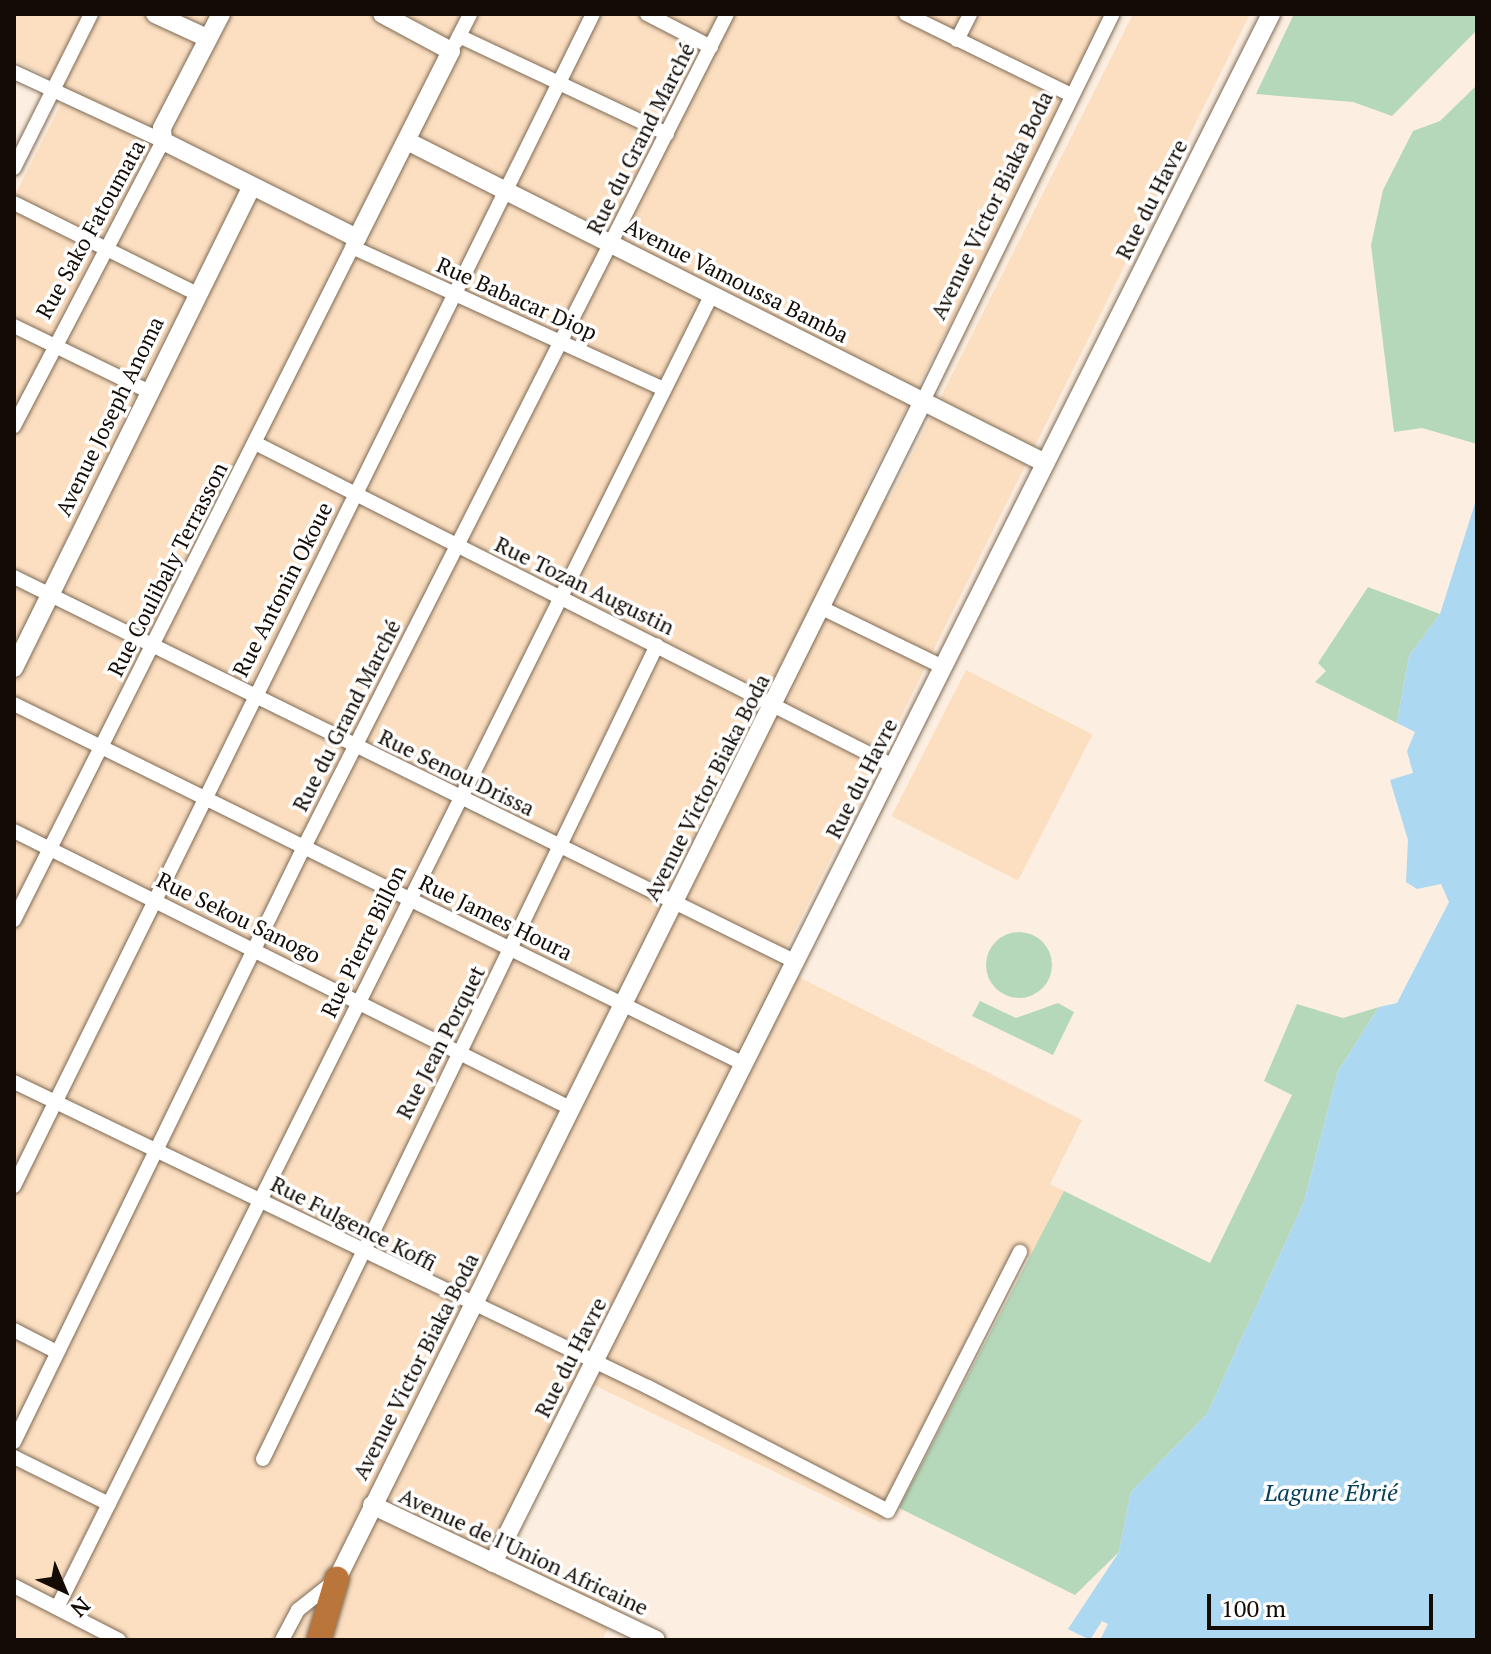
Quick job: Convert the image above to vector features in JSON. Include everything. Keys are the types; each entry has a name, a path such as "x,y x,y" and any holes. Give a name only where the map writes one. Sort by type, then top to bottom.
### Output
{"highway":[{"path":"319,1640 337,1579"}],"street":[{"path":"14,168 91,14"},
{"path":"155,14 207,38"},
{"path":"163,141 162,128 221,14"},
{"path":"382,14 667,134"},
{"path":"14,72 163,141 355,242 470,14"},
{"name":"Rue Antonin Okoue","path":"14,1186 200,799 452,294 507,192 593,14"},
{"path":"647,14 711,47"},
{"name":"Rue du Grand Marché","path":"14,1442 303,849 727,14"},
{"path":"906,14 1071,95"},
{"path":"957,40 970,14"},
{"name":"Avenue Victor Biaka Boda","path":"337,1579 822,608 1113,14"},
{"name":"Rue du Havre","path":"493,1563 1271,14"},
{"name":"Rue Sako Fatoumata","path":"14,426 52,345 163,141"},
{"name":"Avenue Vamoussa Bamba","path":"407,141 1045,463"},
{"name":"Avenue Joseph Anoma","path":"14,668 146,390 251,188"},
{"path":"14,203 197,294"},
{"name":"Rue Babacar Diop","path":"355,242 452,294 561,340 664,389"},
{"name":"Rue Coulibaly Terrasson","path":"14,920 257,444 355,242"},
{"name":"Rue Pierre Billon","path":"57,1608 457,799 712,294"},
{"path":"14,326 146,390"},
{"name":"Rue Tozan Augustin","path":"257,444 893,766"},
{"name":"Rue Senou Drissa","path":"14,577 151,647 254,693 457,799 562,846 796,962"},
{"path":"822,608 943,667"},
{"name":"Rue Jean Porquet","path":"263,1459 361,1250 562,846 657,645"},
{"name":"Rue James Houra","path":"14,704 200,799 744,1064"},
{"name":"Rue Sekou Sanogo","path":"14,831 255,948 572,1109"},
{"name":"Rue Fulgence Koffi","path":"14,1082 260,1200 472,1308 593,1364 888,1511 1020,1252"},
{"path":"14,1330 57,1352"},
{"path":"14,1457 109,1504"},
{"name":"Avenue de l'Union Africaine","path":"372,1505 656,1640"},
{"path":"282,1640 298,1610 337,1579"},
{"path":"14,1586 119,1640"}],"shaded area":[{"path":"14,14 1112,14 865,488 889,500 1133,14 1250,14 931,655 831,619 926,666 777,966 1082,1120 1050,1184 1064,1191 1030,1258 1016,1251 881,1523 577,1377 493,1544 621,1605 602,1640 14,1640 14,197 69,88 14,60"},
{"path":"966,670 1093,734 1018,881 892,816"}],"green space":[{"path":"1294,14 1477,14 1477,30 1392,116 1353,102 1256,94"},
{"path":"1477,85 1477,444 1422,428 1394,432 1371,245 1383,190 1413,131 1440,121"},
{"path":"1368,587 1440,614 1409,656 1397,723 1315,682 1326,671 1318,663"},
{"path":"1019,932 1042,942 1052,965 1042,988 1019,998 996,988 986,965 996,942"},
{"path":"980,1001 1016,1018 1058,1003 1074,1012 1053,1055 972,1016"},
{"path":"1297,1004 1343,1018 1379,1007 1338,1071 1304,1202 1207,1414 1131,1492 1119,1552 1075,1595 899,1508 1064,1191 1210,1263 1292,1095 1264,1081"}],"water":[{"name":"Lagune Ébrié","path":"1477,497 1477,1640 1100,1640 1108,1624 1102,1621 1090,1640 1068,1629 1119,1552 1131,1492 1207,1414 1304,1202 1338,1071 1379,1007 1397,1003 1449,902 1441,884 1417,889 1406,882 1408,840 1390,780 1413,773 1407,751 1415,732 1397,723 1409,656 1440,614"}]}
